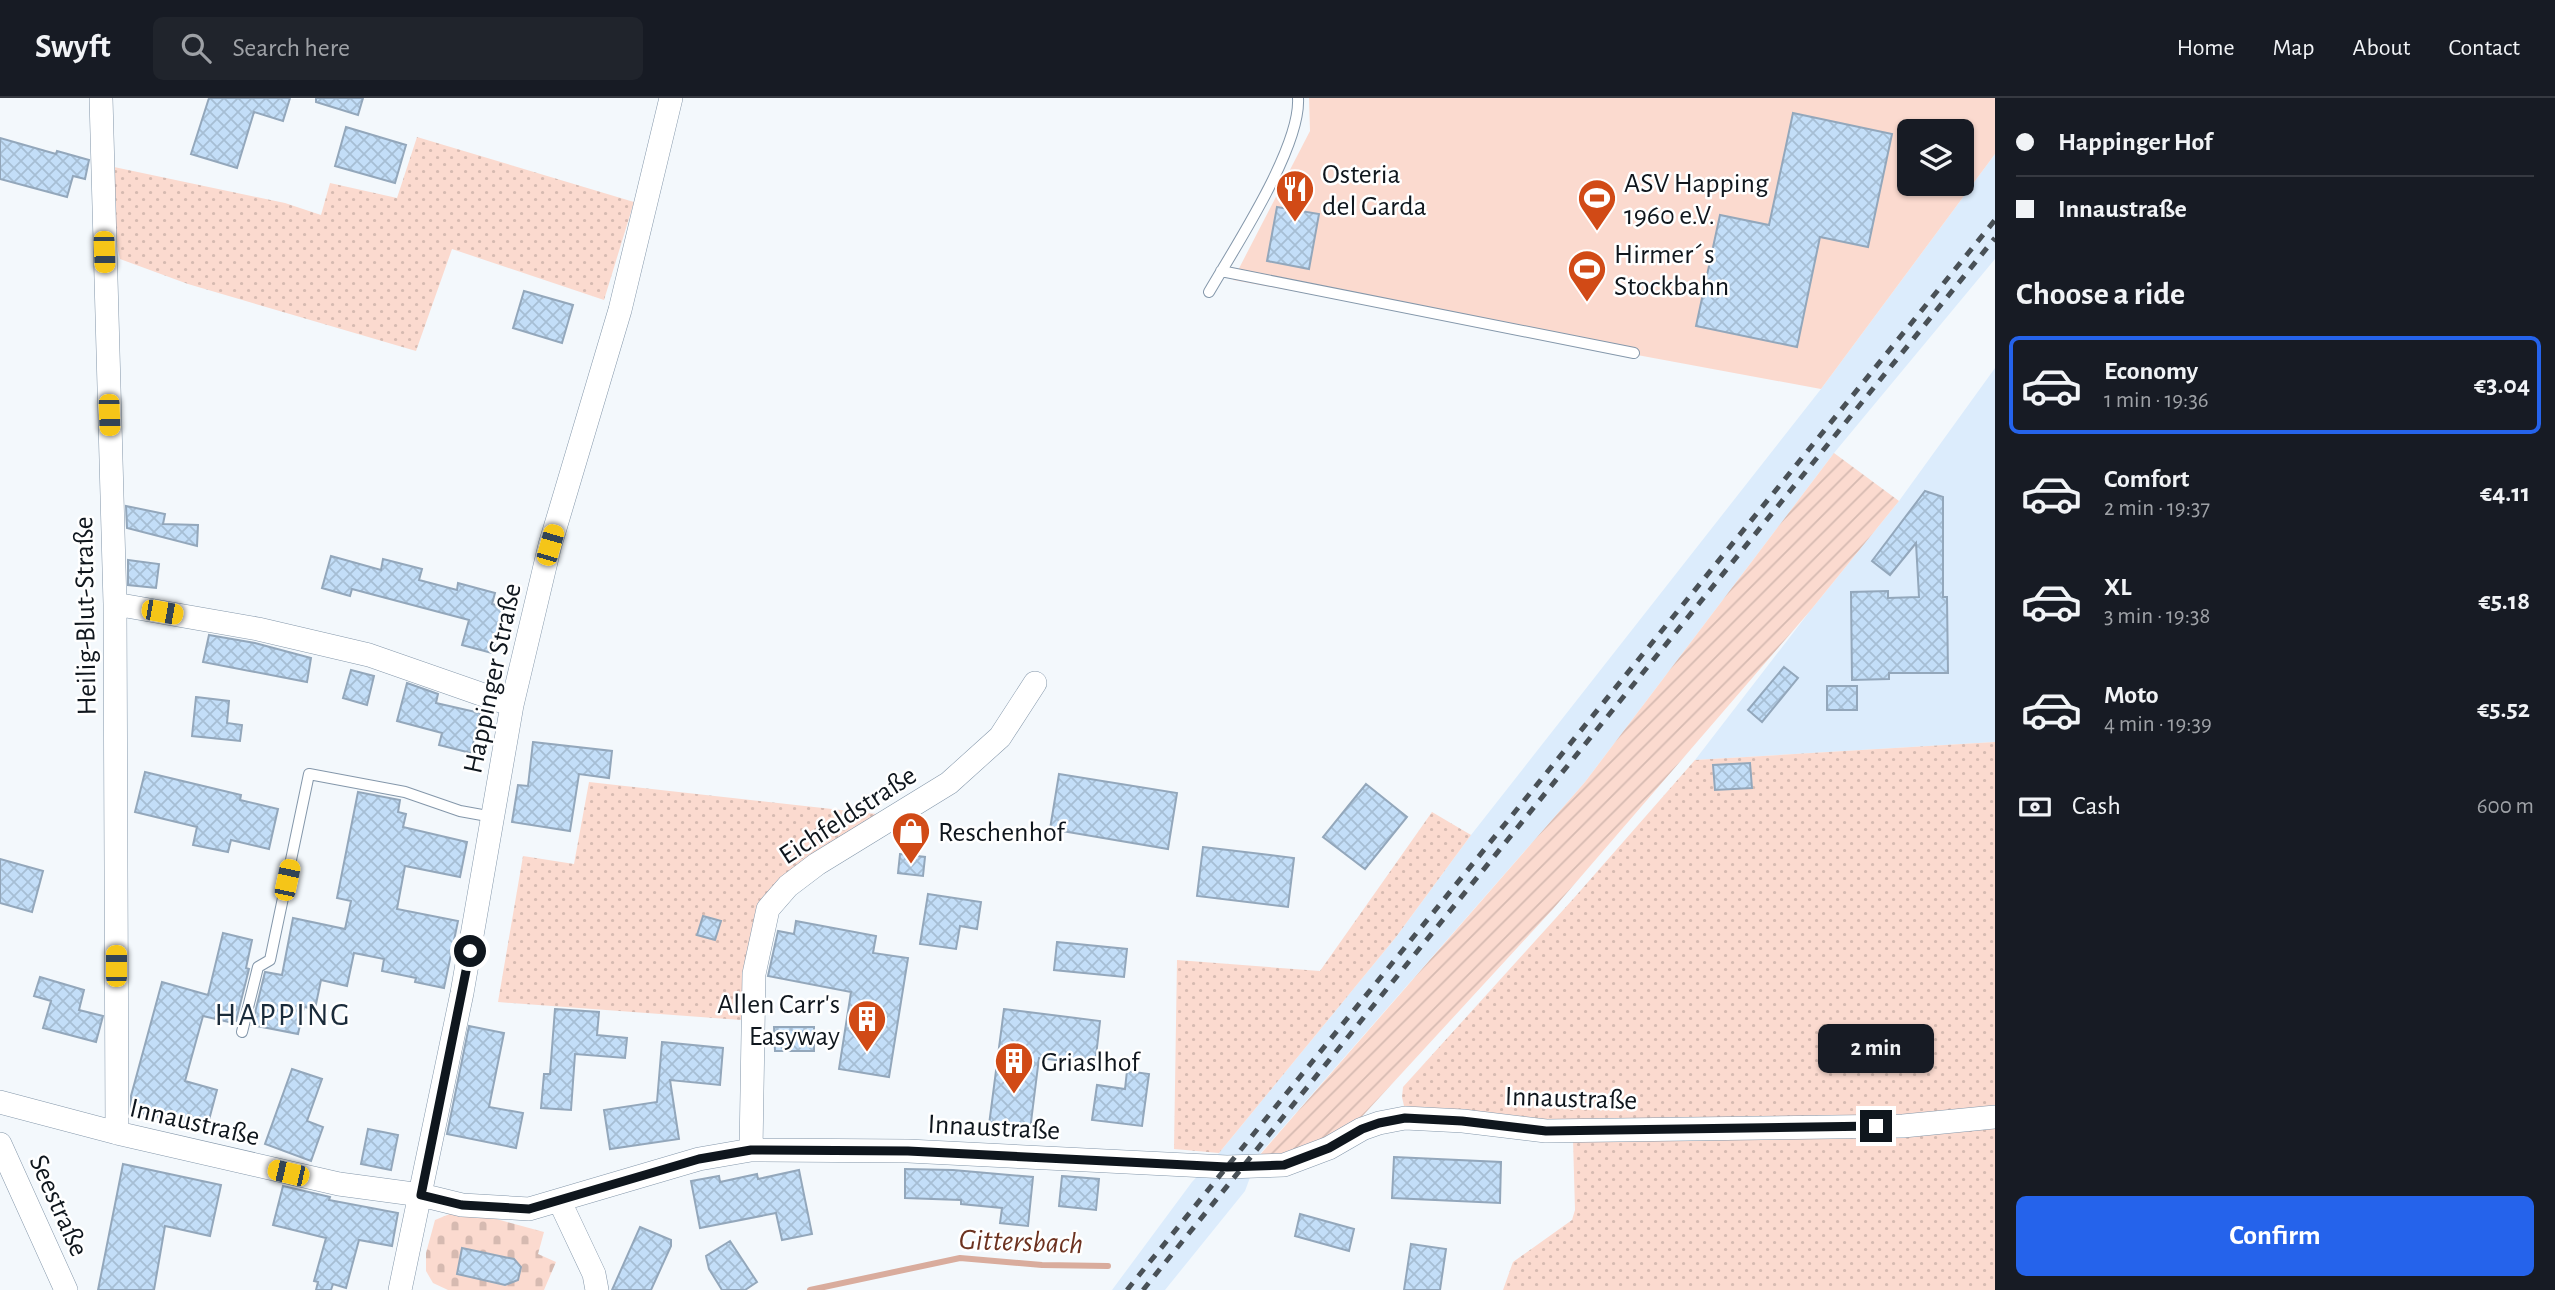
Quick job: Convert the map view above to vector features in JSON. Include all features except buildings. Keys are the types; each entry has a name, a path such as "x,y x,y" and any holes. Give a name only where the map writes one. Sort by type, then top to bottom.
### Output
{"street":[{"name":"Heilig-Blut-Straße","path":"100,98 115,604 117,1133"},
{"name":"Happinger Straße","path":"400,1290 462,993 512,705 550,545 620,310 671,98"},
{"path":"115,604 258,629 369,654 512,705"},
{"name":"Eichfeldstraße","path":"751,1150 754,974 760,936 768,909 788,886 817,864 949,783 1000,737 1035,683"},
{"name":"Innaustraße","path":"0,1102 117,1133 340,1184 421,1195 462,1205 529,1209 699,1159 751,1150 908,1151 1227,1167 1270,1166 1303,1159 1379,1123 1405,1118 1462,1121 1546,1131 1903,1126 1995,1117"},
{"name":"Seestraße","path":"0,1144 66,1290"},
{"path":"560,1202 594,1274 597,1290"}],"lane":[{"path":"1209,292 1277,171 1290,138 1298,98"},
{"path":"1221,271 1634,353"},
{"path":"242,1032 258,967 270,960 309,774 405,792 460,811 493,817"}],"shaded area":[{"path":"1995,154 1995,259 1834,453 1585,782 1258,1156 1245,1191 1165,1290 1112,1290 1192,1182 1219,1153 1396,937 1471,835 1821,389 1964,196 1974,196 1974,182"},
{"path":"1995,368 1995,742 1695,760 1899,501"}],"green space":[{"name":"ASV Happing 1960 e.V.","path":"1309,98 1995,98 1995,154 1974,182 1974,119 1897,119 1897,196 1964,196 1821,389 1233,280 1310,131"},
{"path":"417,137 634,202 604,300 452,249 416,351 188,284 120,259 111,220 114,167 285,203 321,215 330,183 397,198"},
{"path":"1834,453 1899,501 1810,611 1553,909 1356,1123 1286,1155 1258,1157 1585,782"},
{"path":"1995,742 1995,1109 1929,1115 1612,1125 1409,1110 1404,1106 1403,1087 1695,760"},
{"path":"589,782 886,815 762,909 741,1020 498,1002 523,856 574,864"},
{"path":"1432,812 1471,835 1396,937 1219,1153 1174,1149 1177,960 1320,971"},
{"path":"1995,1126 1995,1290 1503,1290 1513,1262 1572,1220 1575,1210 1573,1139"},
{"path":"452,1213 478,1214 544,1232 538,1254 556,1262 544,1290 448,1290 433,1283 426,1271 426,1253 435,1220"}],"waterway":[{"name":"Gittersbach","path":"810,1290 960,1258 1042,1265 1108,1266"}],"railway":[{"path":"1127,1290 1995,220"},
{"path":"1143,1290 1995,238"}],"place":[{"name":"Osteria del Garda","path":"1295,223"},
{"name":"ASV Happing 1960 e.V.","path":"1597,232"},
{"name":"Hirmer´s Stockbahn","path":"1587,303"},
{"name":"Reschenhof","path":"911,865"},
{"name":"Allen Carr's Easyway","path":"867,1053"},
{"name":"Griaslhof","path":"1014,1095"}],"district":[{"name":"HAPPING","path":"283,1014"}],"route":[{"path":"470,951 421,1195 462,1205 529,1209 699,1159 751,1150 908,1151 1227,1167 1284,1165 1329,1148 1362,1129 1405,1118 1462,1121 1546,1131 1876,1126"}]}
